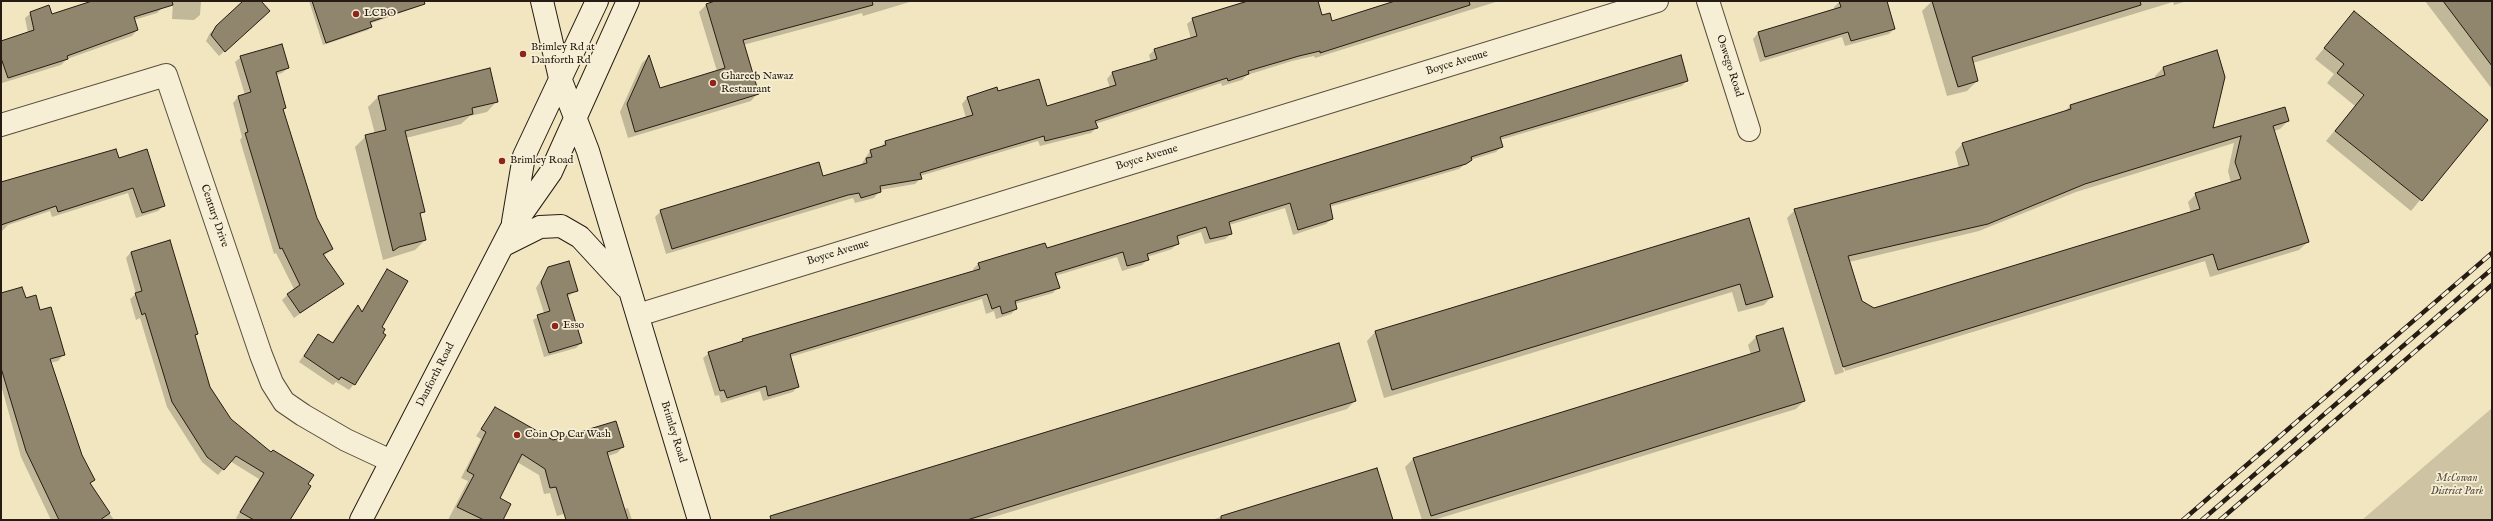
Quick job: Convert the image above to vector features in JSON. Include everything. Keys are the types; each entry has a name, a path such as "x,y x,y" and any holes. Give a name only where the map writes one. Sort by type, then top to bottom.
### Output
{"street":[{"name":"Brimley Road","path":"542,1 560,78 575,117 638,315 699,520"},
{"name":"Danforth Road","path":"508,237 524,156 597,1"},
{"name":"Danforth Road","path":"361,520 508,237 551,172 628,1"},
{"name":"Boyce Avenue","path":"638,315 1657,1"},
{"name":"Oswego Road","path":"1708,1 1749,130"},
{"name":"Century Drive","path":"1,125 166,75 261,355 272,383 284,402 303,415 346,440 391,461"},
{"path":"508,237 540,227 561,226 580,237 630,292"}],"green space":[{"name":"McCowan District Park","path":"2492,408 2492,520 2362,520"}],"building":[{"path":"92,1 172,1 173,5 134,17 138,30 67,56 68,59 8,78 1,58 1,41 34,30 30,12 49,5 52,14"},
{"path":"243,1 261,1 270,11 225,52 211,35 216,26"},
{"name":"LCBO","path":"312,1 424,1 425,4 370,22 372,27 326,43"},
{"path":"715,1 872,1 873,5 743,40 759,94 635,132 627,104 649,55 660,88 725,68 706,4"},
{"path":"1248,1 1318,1 1322,15 1330,13 1332,21 1395,1 1469,1 1470,5 1320,53 1320,51 1299,56 1248,71 1249,74 1228,81 1227,78 1095,121 1098,128 1045,141 1044,136 920,173 922,179 880,186 881,192 861,198 859,193 848,195 672,249 660,210 819,162 823,176 867,163 866,158 872,157 870,150 886,145 885,141 973,115 967,97 997,87 998,91 1039,79 1047,106 1116,85 1112,72 1157,59 1154,49 1197,36 1192,18"},
{"path":"1839,1 1887,1 1895,29 1851,41 1848,32 1765,57 1758,32 1841,7"},
{"path":"1932,1 2140,1 2141,5 1972,57 1978,81 1958,87"},
{"path":"2443,1 2492,1 2492,66"},
{"path":"2354,11 2488,120 2422,201 2335,131 2364,95 2337,73 2344,64 2324,48"},
{"path":"282,44 289,68 276,72 286,108 283,109 317,218 333,249 323,254 344,284 300,313 287,294 300,285 282,248 280,249 245,133 248,132 238,96 251,92 240,56"},
{"path":"2217,50 2225,77 2213,128 2285,107 2289,121 2273,126 2309,242 2218,270 2213,254 1843,367 1794,209 1969,165 1962,143 2071,109 2070,105 2165,75 2163,67","holes":["2241,136 2235,162 2241,179 2195,193 2200,209 1874,308 1862,301 1848,256 1988,224 2085,184"]},
{"path":"1681,55 1688,81 1500,137 1503,147 1471,157 1472,160 1466,164 1330,204 1333,219 1298,230 1290,203 1229,222 1232,234 1210,239 1206,227 1177,236 1179,244 1147,254 1149,260 1127,266 1123,252 1055,273 1060,288 1015,301 1017,309 1002,314 1000,306 992,309 987,294 790,354 799,387 768,396 766,386 727,398 724,390 720,391 708,352 743,341 742,339 980,269 978,263 1001,256 1045,243 1047,248"},
{"path":"490,68 498,102 472,108 473,114 405,131 425,212 420,213 426,240 399,247 393,251 365,135 386,130 378,96"},
{"path":"116,149 119,158 147,149 165,206 142,213 133,188 58,212 56,206 1,225 1,182"},
{"path":"1749,218 1773,297 1746,305 1740,284 1392,390 1375,331"},
{"path":"170,240 198,334 195,335 210,387 231,419 271,452 273,450 314,475 308,484 311,486 290,520 254,520 240,512 264,473 236,456 224,470 207,457 172,402 145,313 142,315 135,293 142,291 131,252"},
{"path":"569,261 578,291 567,294 582,343 549,353 537,315 550,311 541,282 548,267"},
{"path":"387,269 408,281 382,327 385,329 383,333 386,335 355,385 341,377 339,380 304,356 318,334 333,343 358,305 362,312"},
{"path":"22,287 26,298 36,295 40,310 51,307 65,355 50,359 82,455 95,480 90,483 110,513 100,520 59,520 26,451 1,368 1,293"},
{"path":"1783,328 1805,401 1431,516 1413,458 1760,351 1756,336"},
{"path":"1339,343 1356,401 967,520 771,520 770,516"},
{"path":"495,407 553,440 616,421 624,447 607,452 628,520 566,520 556,487 550,488 545,469 522,454 500,498 511,504 503,520 484,520 457,507 474,475 467,471 486,432 481,429"},
{"path":"1377,468 1393,520 1221,520 1221,516"}],"railway":[{"path":"2183,520 2492,253"},
{"path":"2202,520 2492,269"},
{"path":"2220,520 2492,285"}],"place":[{"name":"LCBO","path":"356,14"},
{"name":"Brimley Rd at Danforth Rd","path":"523,54"},
{"name":"Ghareeb Nawaz Restaurant","path":"713,83"},
{"name":"Brimley Road","path":"502,161"},
{"name":"Esso","path":"555,326"},
{"name":"Coin Op Car Wash","path":"517,435"}]}
